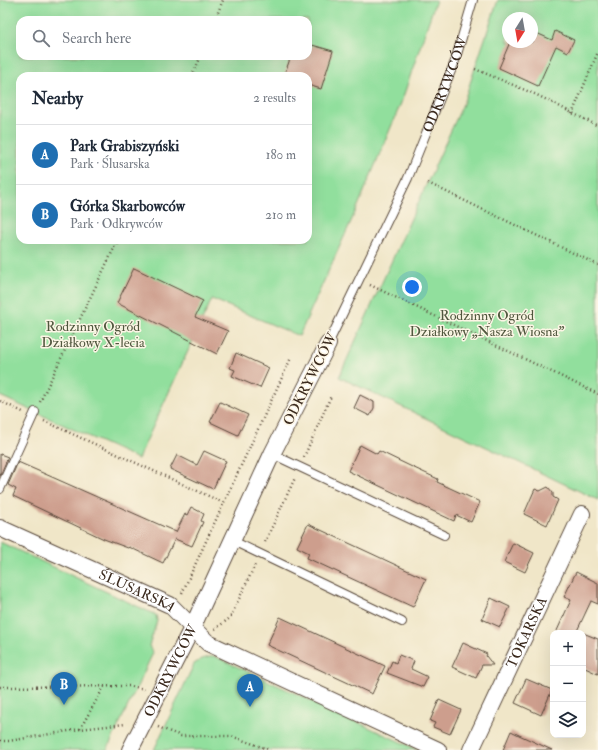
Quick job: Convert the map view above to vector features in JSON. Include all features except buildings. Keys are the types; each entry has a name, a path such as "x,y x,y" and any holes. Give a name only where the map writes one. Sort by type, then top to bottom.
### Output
{"street":[{"name":"ODKRYWCÓW","path":"130,750 157,694 193,626 272,454 328,344"},
{"name":"TOKARSKA","path":"471,750 582,514"},
{"name":"ŚLUSARSKA","path":"0,528 170,605 208,642 438,750"}],"lane":[{"name":"ODKRYWCÓW","path":"328,344 408,178 455,61 473,0"},
{"path":"0,489 34,414"},
{"path":"272,454 444,535"},
{"path":"233,541 402,622"}],"path":[{"path":"217,16 223,0"},
{"path":"572,114 598,52"},
{"path":"194,72 199,60"},
{"path":"475,69 537,95 598,126"},
{"path":"428,183 598,265"},
{"path":"34,414 116,244"},
{"path":"380,289 598,394"},
{"path":"178,595 185,590 291,358"},
{"path":"0,401 34,414 224,503"},
{"path":"214,631 219,625 230,618 257,558"},
{"path":"80,729 104,686"},
{"path":"0,687 131,686 147,689 157,694"}],"green space":[{"name":"Rodzinny Ogród Działkowy X-lecia","path":"0,0 436,0 401,103 358,206 299,336 212,299 138,459 0,396"},
{"name":"Rodzinny Ogród Działkowy „Nasza Wiosna”","path":"498,0 598,0 598,500 339,377 463,104"},
{"path":"0,542 156,615 157,621 149,646 153,653 107,750 0,750"},
{"path":"214,656 418,750 154,750 194,664 202,659"}],"place":[{"name":"Górka Skarbowców","path":"64,705"},
{"name":"Park Grabiszyński","path":"250,707"}]}
